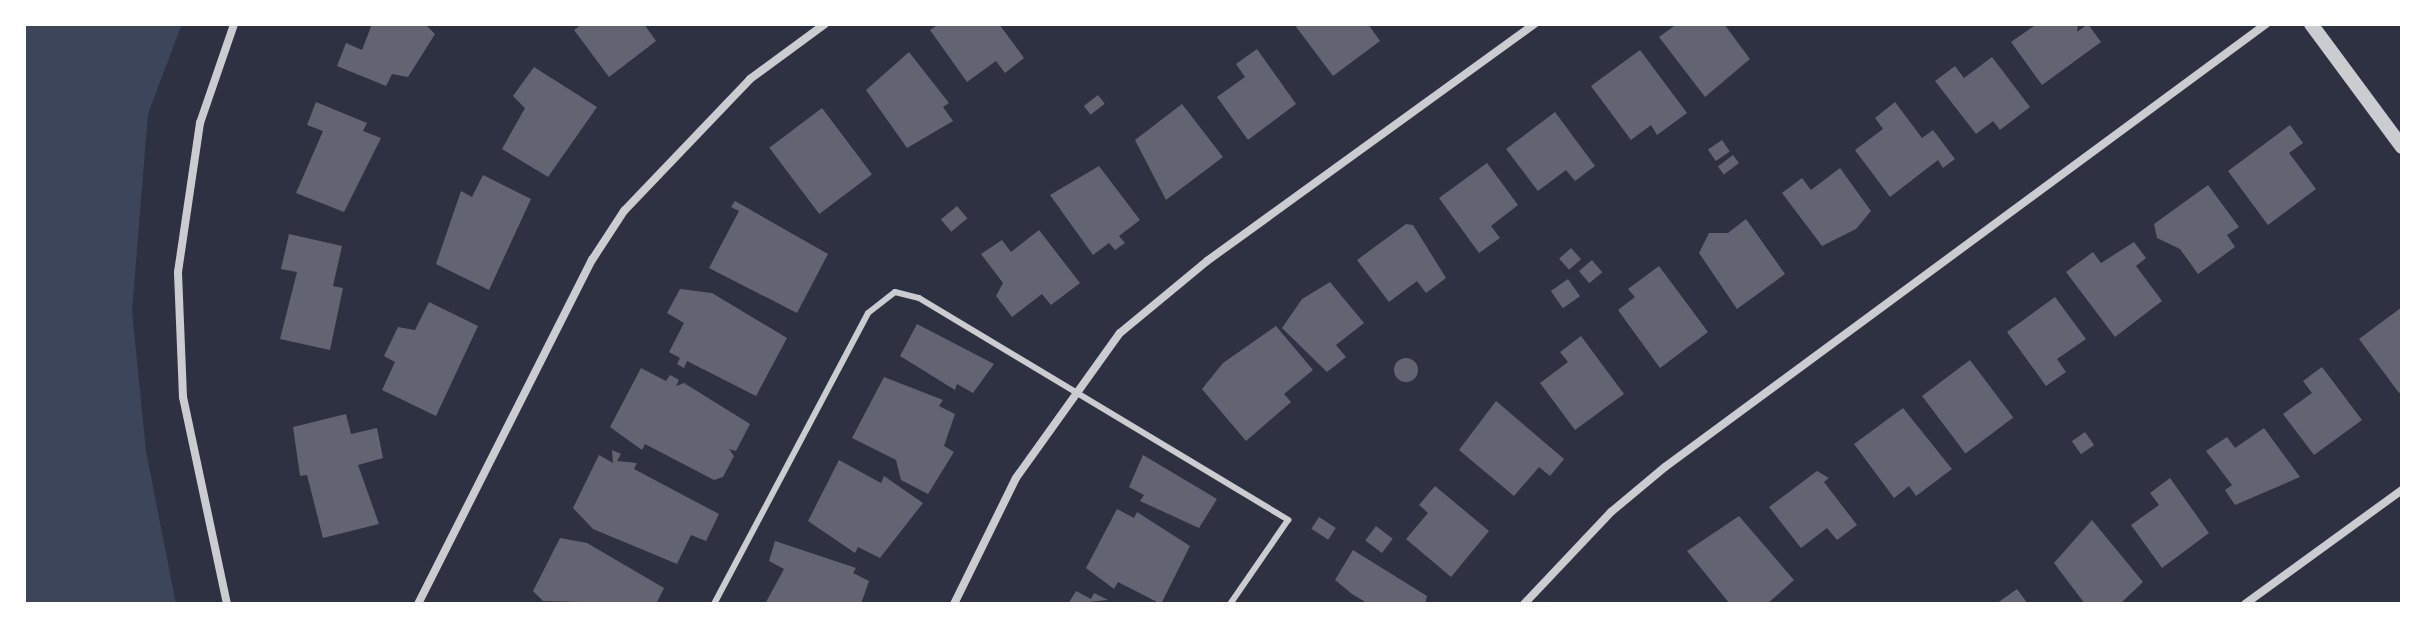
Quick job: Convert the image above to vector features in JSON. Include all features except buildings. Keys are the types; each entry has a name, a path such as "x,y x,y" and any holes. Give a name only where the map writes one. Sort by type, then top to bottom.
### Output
{"street":[{"path":"227,604 183,397 178,272 200,123 234,24"},
{"path":"418,604 624,211 750,79 825,24"},
{"path":"954,604 1016,478 1073,391 1120,333 1207,261 1535,24"},
{"path":"1524,604 1611,512 1665,467 2266,24"},
{"path":"2311,24 2402,147"},
{"path":"2245,604 2402,490"}],"lane":[{"path":"714,604 880,299 895,292 919,298 1288,520 1230,604"}],"shaded area":[{"path":"24,24 182,24 148,114 132,311 146,451 176,604 24,604"}]}
